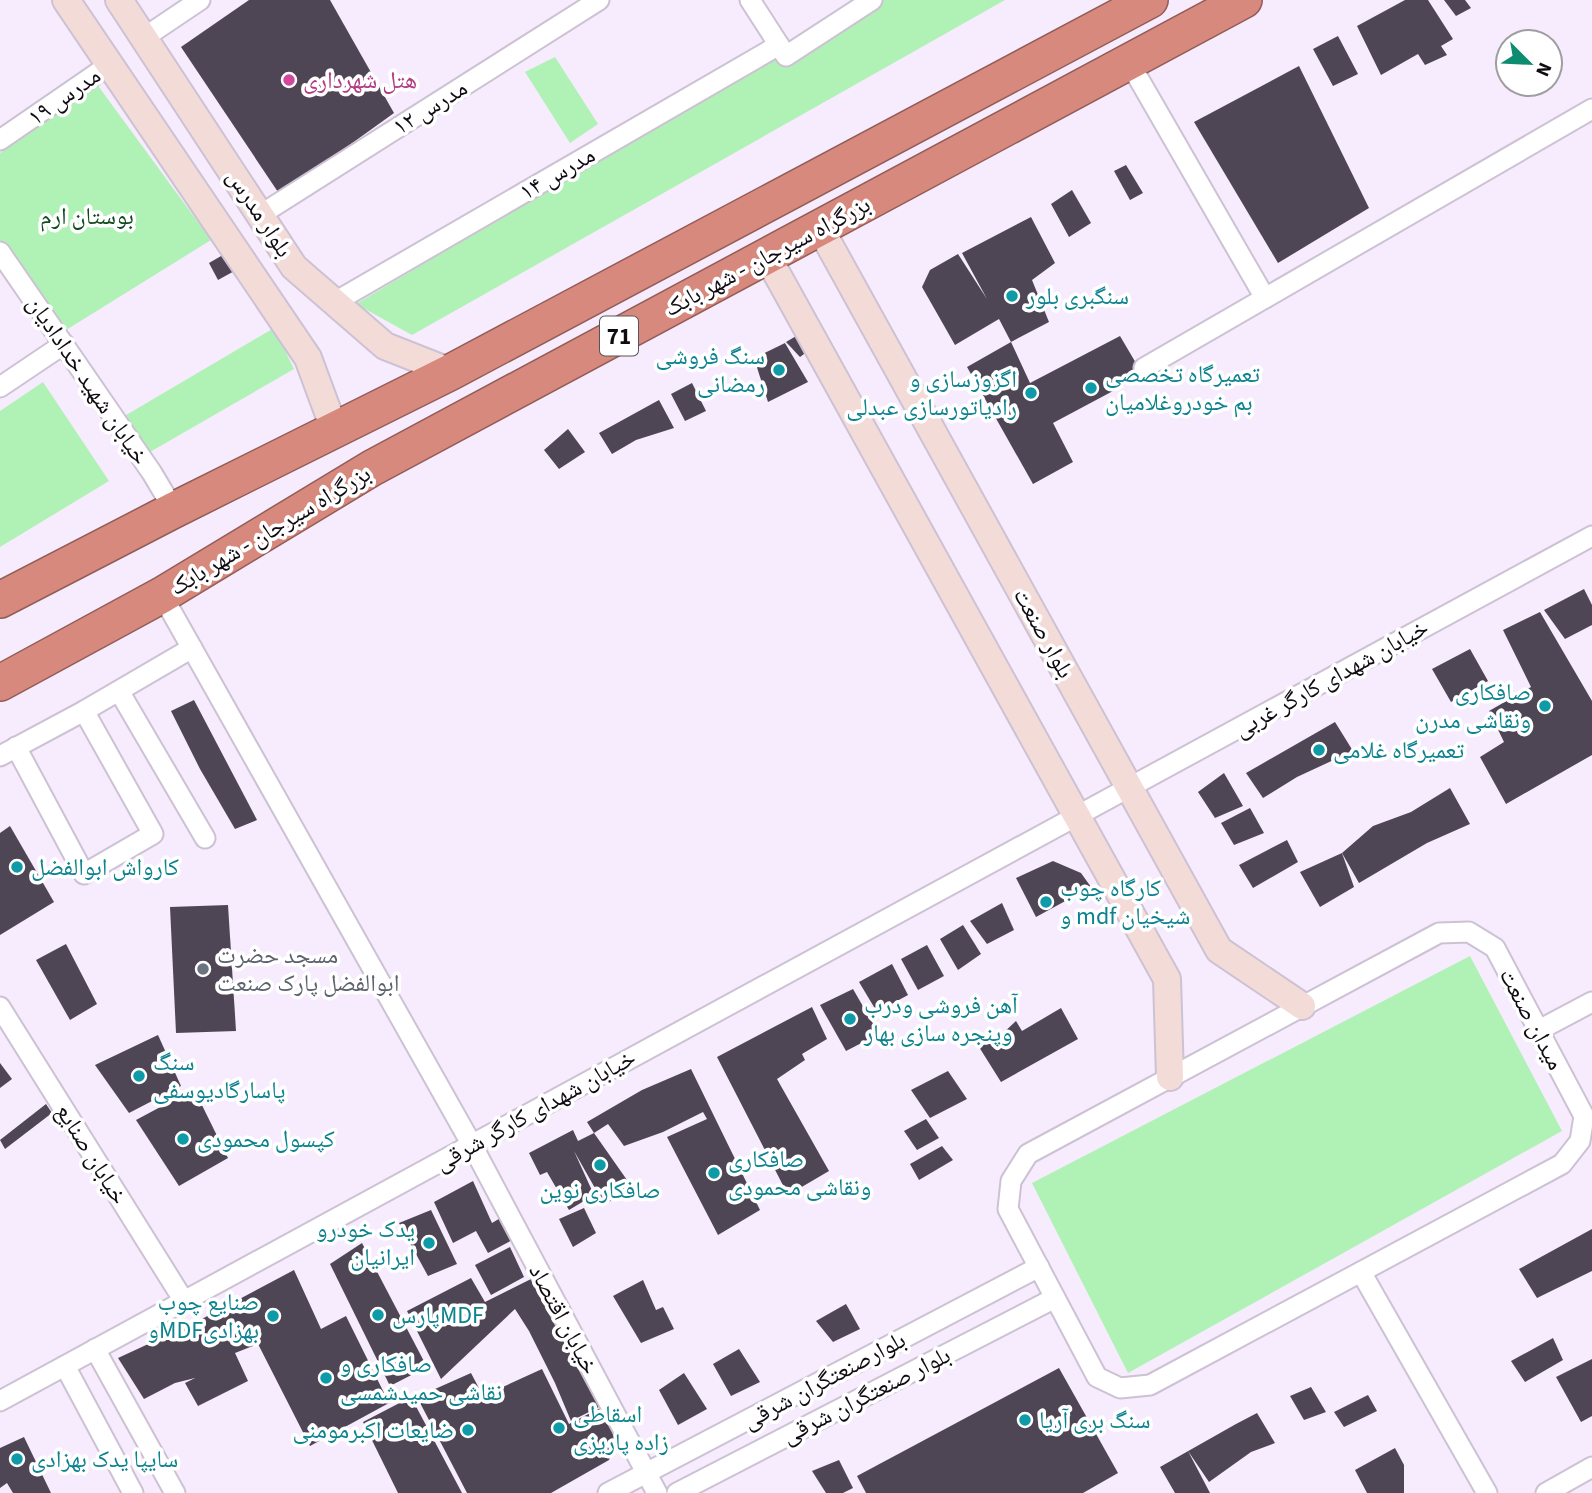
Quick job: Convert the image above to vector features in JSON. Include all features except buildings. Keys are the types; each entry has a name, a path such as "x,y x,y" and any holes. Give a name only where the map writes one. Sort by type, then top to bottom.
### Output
{"highway":[{"name":"بزرگراه سیرجان - شهر بابک","path":"0,600 451,372 1150,0"},
{"name":"بزرگراه سیرجان - شهر بابک","path":"0,683 162,595 372,468 1244,0"}],"street":[{"name":"بلوار مدرس","path":"66,0 307,358 335,431"},
{"name":"بلوار مدرس","path":"119,0 294,267 385,346 451,372"},
{"path":"145,37 200,0"},
{"name":"مدرس ۱۲","path":"260,215 599,0"},
{"path":"750,0 783,50"},
{"name":"مدرس ۱۴","path":"335,302 872,0"},
{"path":"1129,62 1265,298"},
{"name":"مدرس ۱۹","path":"0,140 109,65"},
{"path":"1144,368 1592,109"},
{"name":"بلوار صنعت","path":"820,228 1219,950 1302,1006"},
{"name":"خیابان شهید خدادادیان","path":"0,252 174,510"},
{"path":"767,256 1073,818 1167,979 1170,1077"},
{"path":"261,287 281,280 294,267"},
{"path":"0,387 64,344"},
{"name":"خیابان شهدای کارگر غربی","path":"1073,818 1592,537"},
{"name":"خیابان اقتصاد","path":"162,595 472,1144 657,1493"},
{"path":"84,711 153,835 84,874 8,752 192,648"},
{"path":"120,691 205,838"},
{"name":"خیابان شهدای کارگر شرقی","path":"0,1401 1073,818"},
{"name":"میدان صنعت","path":"1469,932 1494,948 1539,1030 1584,1116 1580,1141 1562,1164 1150,1385 1120,1388 1097,1377 1008,1209 1012,1181 1028,1154 1439,933 1469,932"},
{"path":"1539,1030 1592,1002"},
{"name":"خیابان صنایع","path":"0,1007 184,1301"},
{"name":"بلوارصنعتگران شرقی","path":"608,1493 1039,1267"},
{"path":"1361,1272 1487,1493"},
{"name":"بلوار صنعتگران شرقی","path":"677,1493 1055,1298"},
{"path":"959,1309 974,1340"},
{"path":"95,1349 175,1493"},
{"path":"65,1366 133,1493"},
{"path":"1546,1493 1592,1467"}],"green space":[{"path":"866,0 1005,0 412,335 356,304"},
{"path":"555,57 598,124 570,143 525,72"},
{"name":"بوستان ارم","path":"96,83 211,240 58,335 0,254 0,153"},
{"path":"274,328 294,369 136,460 116,421"},
{"path":"43,382 109,481 0,547 0,411"},
{"path":"1470,956 1562,1131 1128,1373 1032,1183"}],"place":[{"name":"هتل شهرداری","path":"289,80"},
{"name":"سنگبری بلور","path":"1012,296"},
{"name":"سنگ فروشی رمضانی","path":"779,370"},
{"name":"تعمیرگاه تخصصی بم خودروغلامیان","path":"1091,388"},
{"name":"اگزوزسازی و رادیاتورسازی عبدلی","path":"1031,393"},
{"name":"صافکاری ونقاشی مدرن","path":"1545,706"},
{"name":"تعمیرگاه غلامی","path":"1319,750"},
{"name":"کارواش ابوالفضل","path":"17,867"},
{"name":"کارگاه چوب و mdf شیخیان","path":"1046,902"},
{"name":"مسجد حضرت ابوالفضل پارک صنعت","path":"203,969"},
{"name":"آهن فروشی ودرب وپنجره سازی بهار","path":"850,1019"},
{"name":"سنگ پاسارگادیوسفی","path":"139,1076"},
{"name":"کپسول محمودی","path":"183,1139"},
{"name":"صافکاری نوین","path":"600,1165"},
{"name":"صافکاری ونقاشی محمودی","path":"714,1173"},
{"name":"یدک خودرو ایرانیان","path":"429,1243"},
{"name":"پارسMDF","path":"378,1315"},
{"name":"صنایع چوب وMDFبهزادی","path":"273,1316"},
{"name":"صافکاری و نقاشی حمیدشمسی","path":"326,1378"},
{"name":"سنگ بری آریا","path":"1025,1420"},
{"name":"اسقاطی زاده پاریزی","path":"559,1428"},
{"name":"ضایعات اکبرمومنی","path":"468,1430"},
{"name":"سایپا یدک بهزادی","path":"17,1459"}]}
